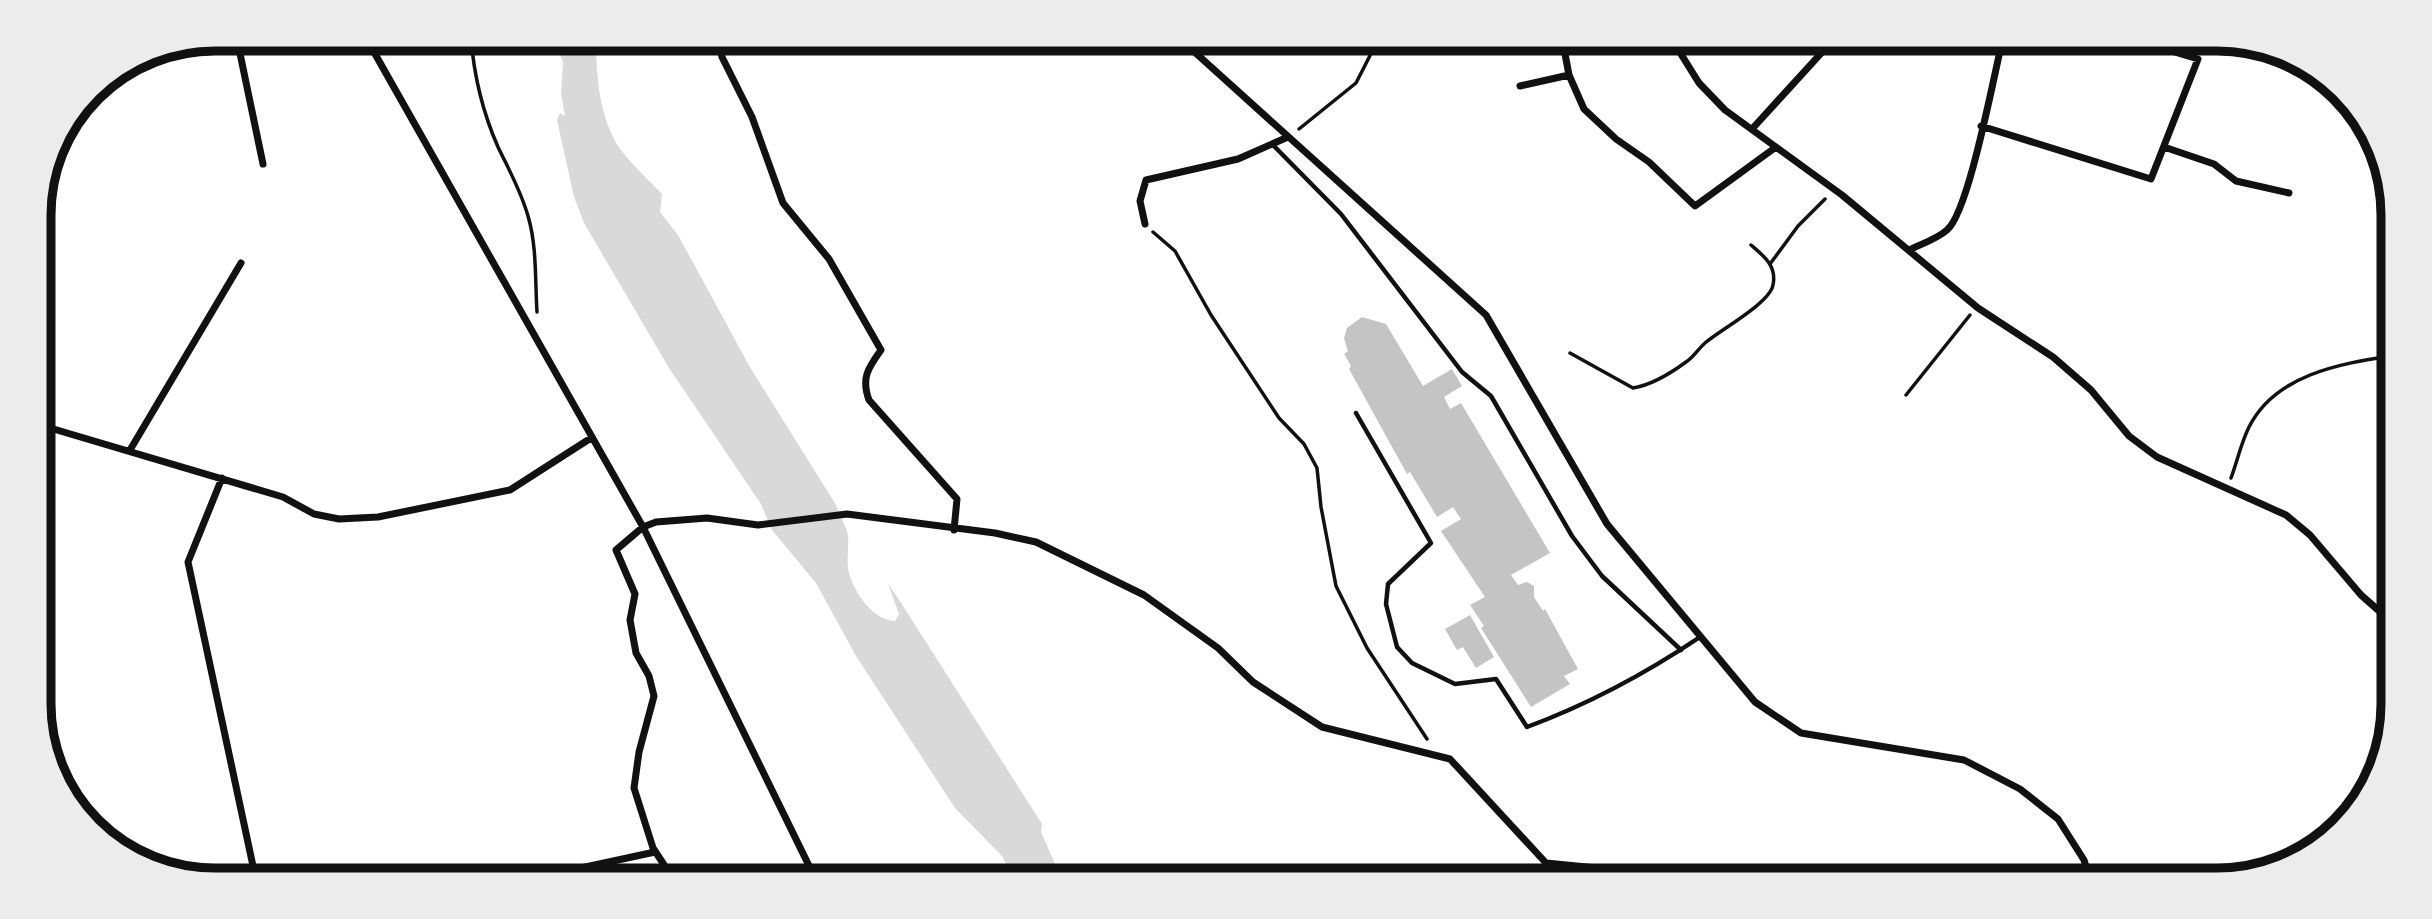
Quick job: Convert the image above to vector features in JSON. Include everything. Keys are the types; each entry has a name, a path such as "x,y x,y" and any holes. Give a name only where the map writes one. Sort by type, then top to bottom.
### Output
{"street":[{"path":"240,51 263,164"},
{"path":"373,51 643,527 810,868"},
{"path":"721,51 752,117 783,203 829,259 881,350 866,371 864,385 869,400 957,499 954,530"},
{"path":"1193,51 1486,314 1607,524 1755,702 1801,733 1964,760 2020,789 2057,819 2086,868"},
{"path":"1564,51 1569,75 1584,109 1616,139 1649,162 1695,206 1776,147"},
{"path":"1679,51 1699,83 1725,110 1835,190 1976,306 2062,365 2091,390 2129,436 2157,457 2286,515 2310,535 2361,595 2381,613"},
{"path":"1752,130 1823,51"},
{"path":"1909,250 1948,230 1971,182 1981,126 2000,51"},
{"path":"1981,126 2151,179 2198,59 2171,51"},
{"path":"1520,86 1569,75"},
{"path":"1145,225 1140,201 1146,180 1238,159 1289,137"},
{"path":"2164,147 2214,164 2236,181 2289,193"},
{"path":"130,450 241,262"},
{"path":"51,428 282,496 314,514 339,519 378,517 510,490 591,438"},
{"path":"222,478 188,562 253,868"},
{"path":"666,868 655,852 634,788 639,752 654,696 649,676 636,653 630,620 635,594 616,551 643,527 656,522 707,519 758,525 847,514 954,530 995,533 1036,542 1144,595 1218,648 1254,682 1322,727 1450,759 1546,863 1597,868"},
{"path":"580,868 655,852"}],"lane":[{"path":"1272,144 1341,214 1462,372 1491,396 1572,536 1602,576 1681,650"},
{"path":"1356,413 1431,543 1388,584 1386,604 1396,647 1412,663 1455,684 1496,679 1527,727 1576,709 1656,667 1700,636"}],"path":[{"path":"472,51 473,70 482,102 498,147 514,177 532,229 537,321"},
{"path":"1289,137 1356,83 1373,51"},
{"path":"1770,264 1798,226 1835,190"},
{"path":"1145,225 1175,251 1211,315 1279,418 1304,444 1317,468 1321,507 1336,586 1367,648 1438,756"},
{"path":"1570,353 1633,388 1643,386 1689,360 1702,344 1765,299 1773,288 1770,264 1751,246"},
{"path":"1906,395 1976,306"},
{"path":"2227,490 2249,426 2270,398 2291,384 2338,364 2381,357"}],"shaded area":[{"path":"558,51 596,51 603,111 614,138 631,162 662,194 660,212 678,235 751,369 836,505 848,535 848,568 856,589 872,611 887,620 895,621 899,614 888,584 896,595 1042,824 1041,832 1057,868 1008,868 1002,856 955,808 856,656 816,583 772,530 761,504 669,368 584,223 574,197 557,120 560,113 565,116 561,93 563,62"}],"building":[{"path":"1362,317 1386,324 1423,386 1452,369 1462,386 1444,397 1450,409 1461,403 1550,553 1511,575 1518,585 1527,582 1534,586 1534,597 1543,611 1545,609 1578,669 1564,676 1570,684 1531,707 1481,628 1484,626 1470,605 1485,597 1441,531 1461,519 1453,507 1437,517 1410,472 1407,474 1349,369 1351,366 1344,354 1348,351 1344,338 1347,328"},
{"path":"1470,615 1494,657 1476,668 1463,647 1457,650 1445,629"}]}
